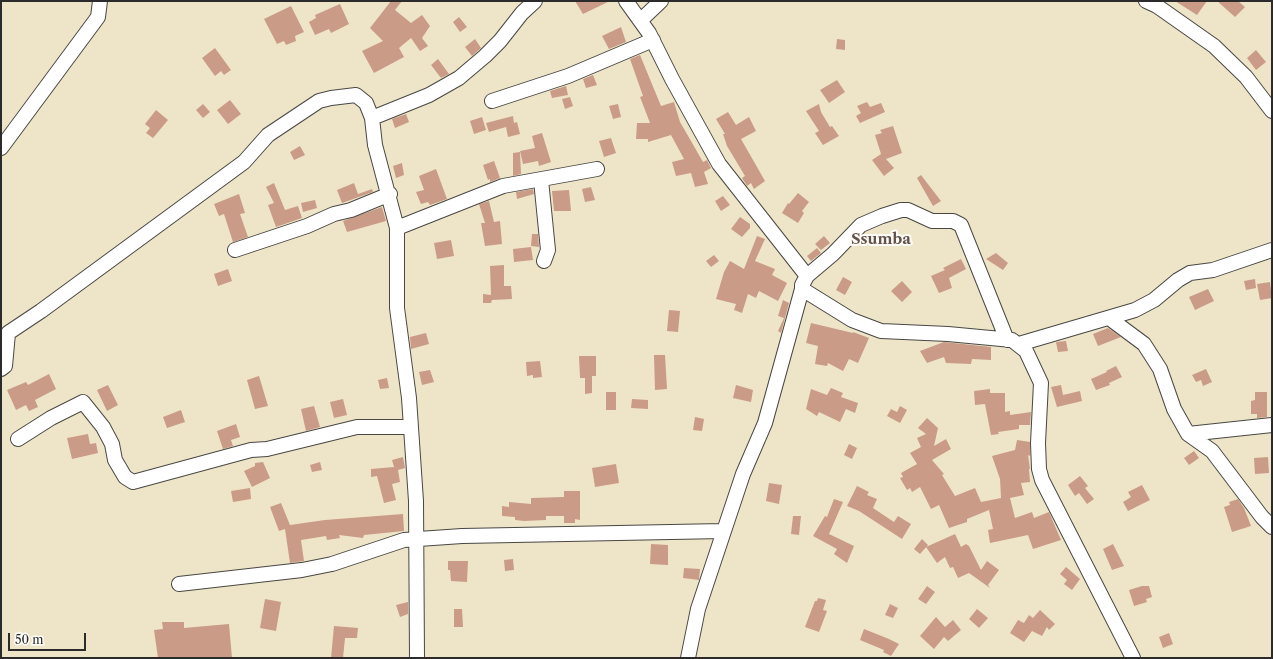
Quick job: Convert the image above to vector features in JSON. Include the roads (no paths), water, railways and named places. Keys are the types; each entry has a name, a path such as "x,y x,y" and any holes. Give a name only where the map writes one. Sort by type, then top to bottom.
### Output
{"street":[{"path":"1,148 98,18 100,1"},
{"path":"372,118 429,95 459,78 486,56 522,13 535,1"},
{"path":"626,1 641,20 653,40 672,79 719,164 805,282 852,320 881,331 948,334 1013,342 1135,310 1154,300 1178,280 1190,273 1213,270 1272,250"},
{"path":"641,20 661,1"},
{"path":"1146,1 1157,6 1214,46 1246,77 1272,111"},
{"path":"492,101 568,76 653,40"},
{"path":"1,369 5,366 8,333 41,311 244,162 268,135 318,101 356,95 366,103 372,118 375,145 390,194 397,228 397,308 411,426 416,500 417,658"},
{"path":"397,228 503,186 598,169"},
{"path":"541,180 548,250 544,261"},
{"path":"235,250 307,226 334,214 351,210 390,194"},
{"path":"688,658 698,609 743,474 765,422 805,282 861,225 900,210 908,210 932,221 953,221 961,225 1013,342 1026,351 1041,383 1038,443 1039,469 1042,480 1133,658"},
{"path":"1109,318 1144,344 1160,369 1174,409 1188,434 1212,451 1262,518 1272,527"},
{"path":"18,439 51,418 83,402 103,427 112,444 115,460 125,477 133,482 251,450 267,449 357,427 411,426"},
{"path":"1188,434 1272,425"},
{"path":"179,584 302,570 332,564 404,540 462,536 723,531"}],"district":[{"name":"Ssumba","path":"881,240"}]}
